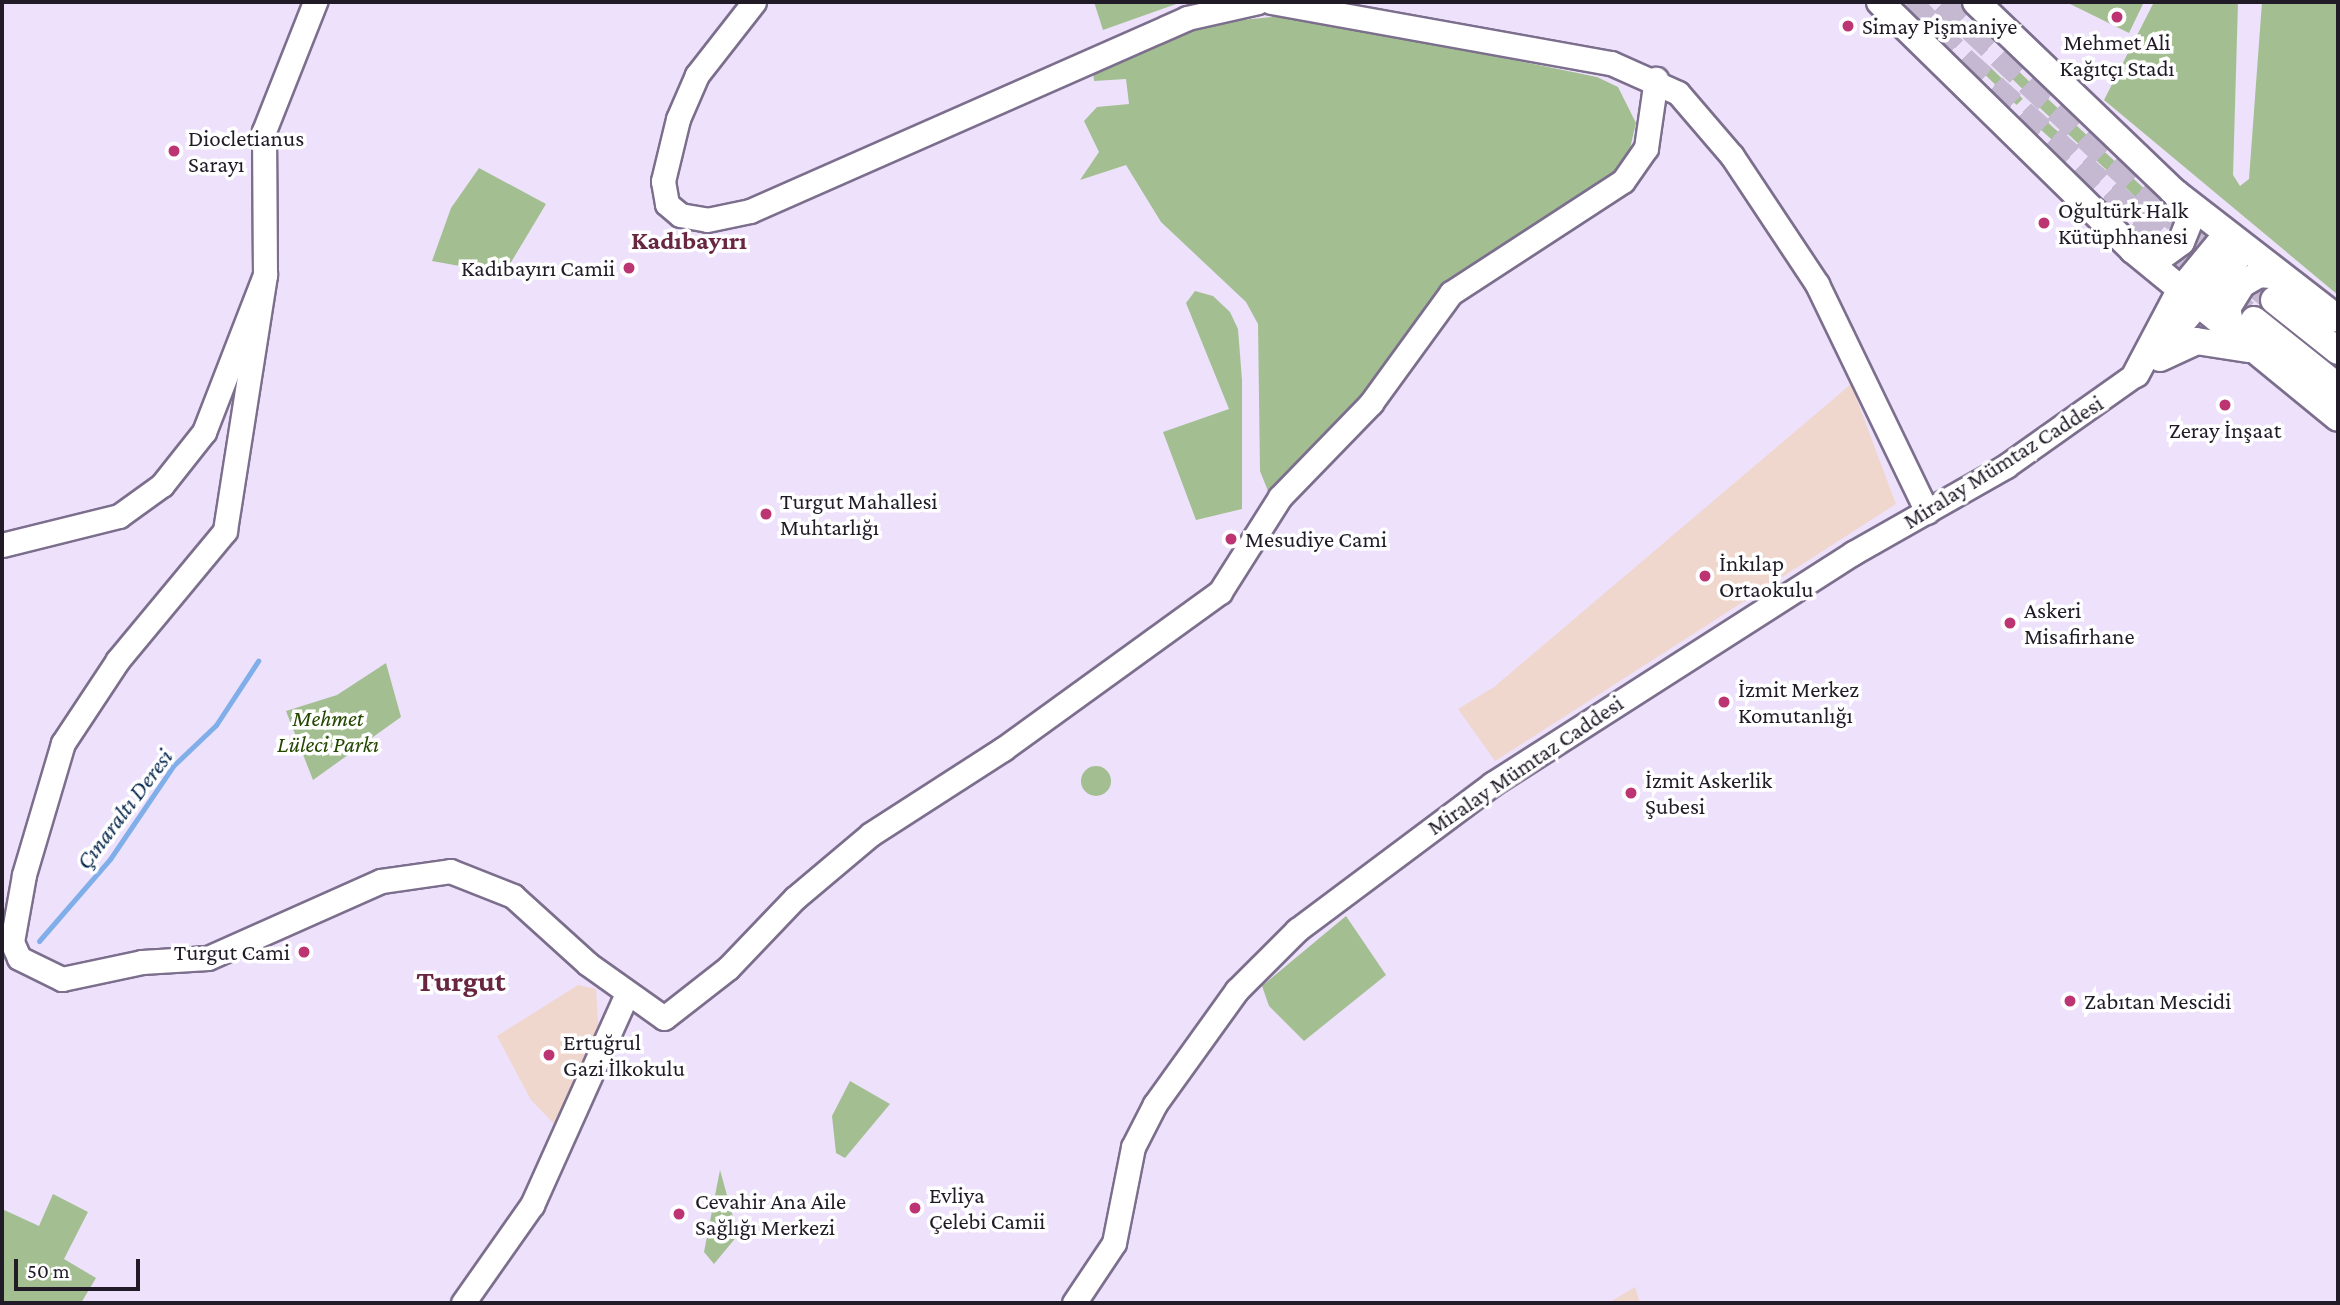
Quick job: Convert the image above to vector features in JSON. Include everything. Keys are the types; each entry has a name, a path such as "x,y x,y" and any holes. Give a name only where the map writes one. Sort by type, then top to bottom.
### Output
{"highway":[{"path":"1880,2 2133,250 2189,298 2243,326 2338,387"},
{"path":"1976,2 2173,191 2236,241 2338,351"},
{"path":"2133,250 2163,255 2181,243 2190,220 2173,191"},
{"path":"2136,374 2189,298 2236,241"},
{"path":"2338,319 2277,288 2259,274 2242,284 2227,308 2243,326 2255,350 2338,418"},
{"path":"2136,374 2196,341 2255,350"}],"main road":[{"path":"315,2 264,131 265,275 225,531 118,660 63,743 36,827 14,950 27,966 62,979 151,961 208,958 381,881 450,871 513,896 652,1014 678,1013 871,834 1003,749 1220,592 1280,498 1371,403 1451,293 1623,181 1646,148 1656,79"},
{"path":"754,2 705,62 678,119 663,194 672,210 688,218 733,216 762,207 1187,18 1258,2"},
{"path":"1271,2 1611,63 1656,79 1697,109 1811,273 1927,512"},
{"path":"2,545 106,523 162,485 212,419 265,275"},
{"name":"Miralay Mümtaz Caddesi","path":"1074,1303 1114,1243 1133,1147 1169,1081 1237,990 1297,930 1492,784 2075,421 2136,374"},
{"path":"463,1303 532,1205 627,994"}],"shaded area":[{"name":"İnkılap Ortaokulu","path":"1851,384 1896,504 1495,761 1458,709 1494,687"},
{"name":"Ertuğrul Gazi İlkokulu","path":"578,985 596,989 599,1034 559,1129 531,1100 497,1036"},
{"path":"1635,1287 1640,1303 1608,1303"}],"green space":[{"path":"1094,2 1178,2 1179,3 1103,30"},
{"name":"Mehmet Ali Kağıtçı Stadı","path":"2066,2 2144,2 2129,33"},
{"path":"2154,2 2238,2 2233,175 2240,186 2249,179 2262,2 2338,2 2338,295 2104,100"},
{"path":"1293,15 1597,77 1618,87 1636,123 1629,153 1610,177 1448,279 1363,397 1268,491 1260,471 1258,324 1246,302 1161,222 1126,165 1080,180 1099,152 1084,121 1097,107 1129,104 1126,79 1094,81 1093,71 1200,24"},
{"path":"2007,60 2035,87 2028,94 2000,67"},
{"path":"1989,66 2023,99 2017,105 1983,72"},
{"path":"2048,99 2160,203 2152,212 2040,108"},
{"path":"2035,111 2069,142 2062,149 2028,118"},
{"path":"479,168 546,204 504,274 432,261 451,208"},
{"path":"1195,291 1213,296 1230,312 1238,329 1242,380 1242,509 1196,520 1163,432 1229,409 1186,303"},
{"name":"Mehmet Lüleci Parkı","path":"386,663 401,717 313,780 286,711 337,695"},
{"path":"1096,766 1107,770 1111,781 1107,792 1096,796 1085,792 1081,781 1085,770"},
{"path":"1346,916 1386,975 1304,1041 1269,1006 1262,986"},
{"path":"850,1081 890,1104 845,1158 836,1153 832,1116"},
{"path":"720,1170 738,1235 714,1264 704,1252"},
{"path":"53,1194 88,1212 64,1259 96,1278 81,1303 2,1303 2,1209 39,1226"}],"waterway":[{"name":"Çınaraltı Deresi","path":"39,941 110,859 174,765 216,725 258,661"}],"tunnel":[{"path":"1909,2 1964,61 2254,320"},
{"path":"1943,2 2156,203 2274,300"}],"place":[{"name":"Mehmet Ali Kağıtçı Stadı","path":"2117,17"},
{"name":"Simay Pişmaniye","path":"1848,26"},
{"name":"Diocletianus Sarayı","path":"174,151"},
{"name":"Oğultürk Halk Kütüphhanesi","path":"2044,223"},
{"name":"Kadıbayırı Camii","path":"629,268"},
{"name":"Zeray İnşaat","path":"2225,405"},
{"name":"Turgut Mahallesi Muhtarlığı","path":"766,514"},
{"name":"Mesudiye Cami","path":"1231,539"},
{"name":"İnkılap Ortaokulu","path":"1705,576"},
{"name":"Askeri Misafirhane","path":"2010,623"},
{"name":"İzmit Merkez Komutanlığı","path":"1724,702"},
{"name":"İzmit Askerlik Şubesi","path":"1631,793"},
{"name":"Turgut Cami","path":"304,952"},
{"name":"Zabıtan Mescidi","path":"2070,1001"},
{"name":"Ertuğrul Gazi İlkokulu","path":"549,1055"},
{"name":"Evliya Çelebi Camii","path":"915,1208"},
{"name":"Cevahir Ana Aile Sağlığı Merkezi","path":"679,1214"}],"district":[{"name":"Kadıbayırı","path":"689,241"},
{"name":"Turgut","path":"461,981"}]}
